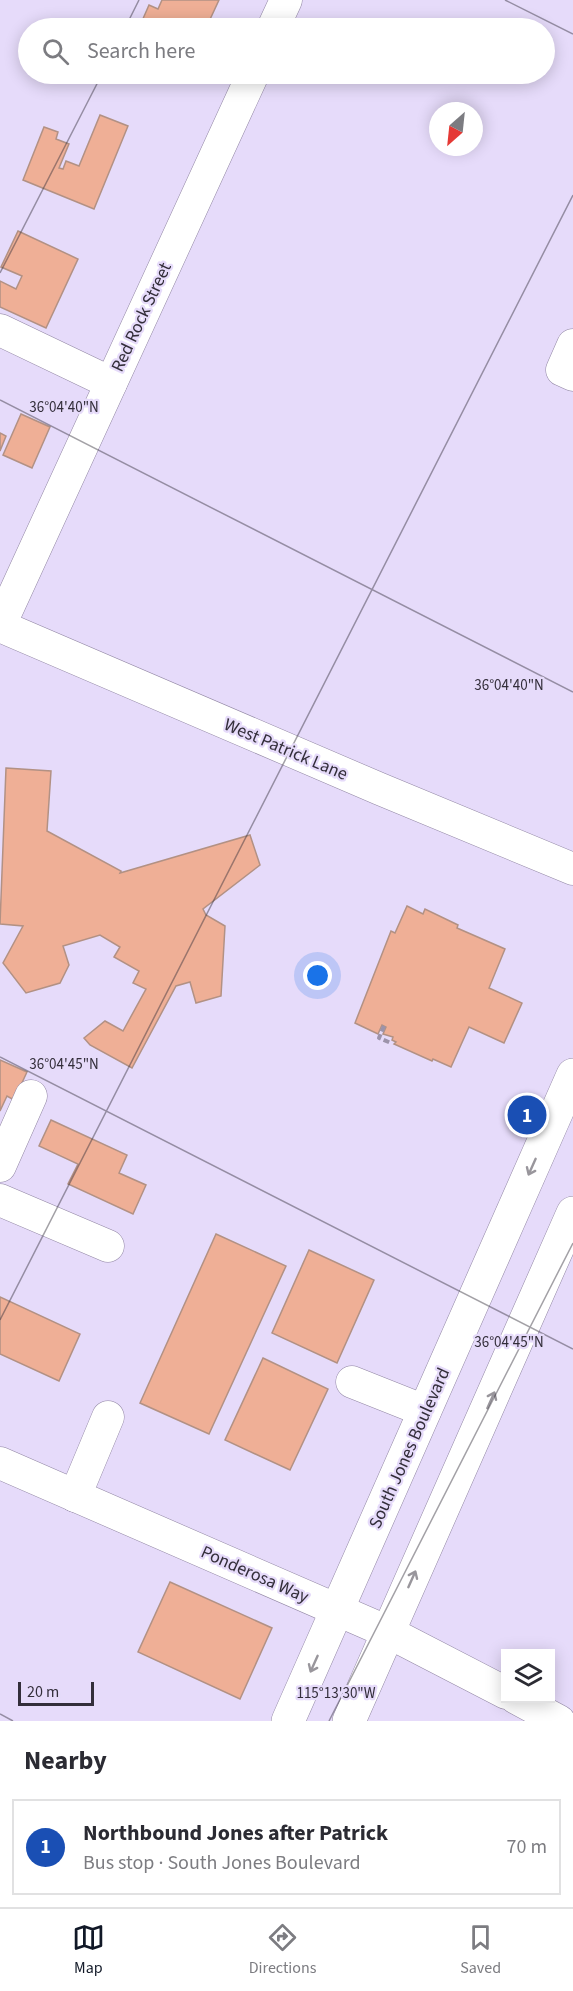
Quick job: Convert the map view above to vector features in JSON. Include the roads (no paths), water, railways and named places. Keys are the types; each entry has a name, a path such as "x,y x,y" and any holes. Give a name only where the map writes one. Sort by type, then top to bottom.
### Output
{"main road":[{"name":"South Jones Boulevard","path":"288,1721 573,1075"},
{"path":"349,1721 573,1213"}],"street":[{"path":"278,18 286,0"},
{"name":"Red Rock Street","path":"0,626 248,84"},
{"path":"0,330 111,383"},
{"path":"573,345 562,370 573,375"},
{"name":"West Patrick Lane","path":"0,626 573,869"},
{"path":"0,1166 31,1096"},
{"path":"0,1200 108,1246"},
{"path":"352,1382 425,1412"},
{"path":"75,1496 108,1417"},
{"name":"Ponderosa Way","path":"1,1465 388,1632 501,1690"},
{"path":"525,1703 559,1721"}],"place":[{"name":"Northbound Jones after Patrick","path":"527,1115"}]}
